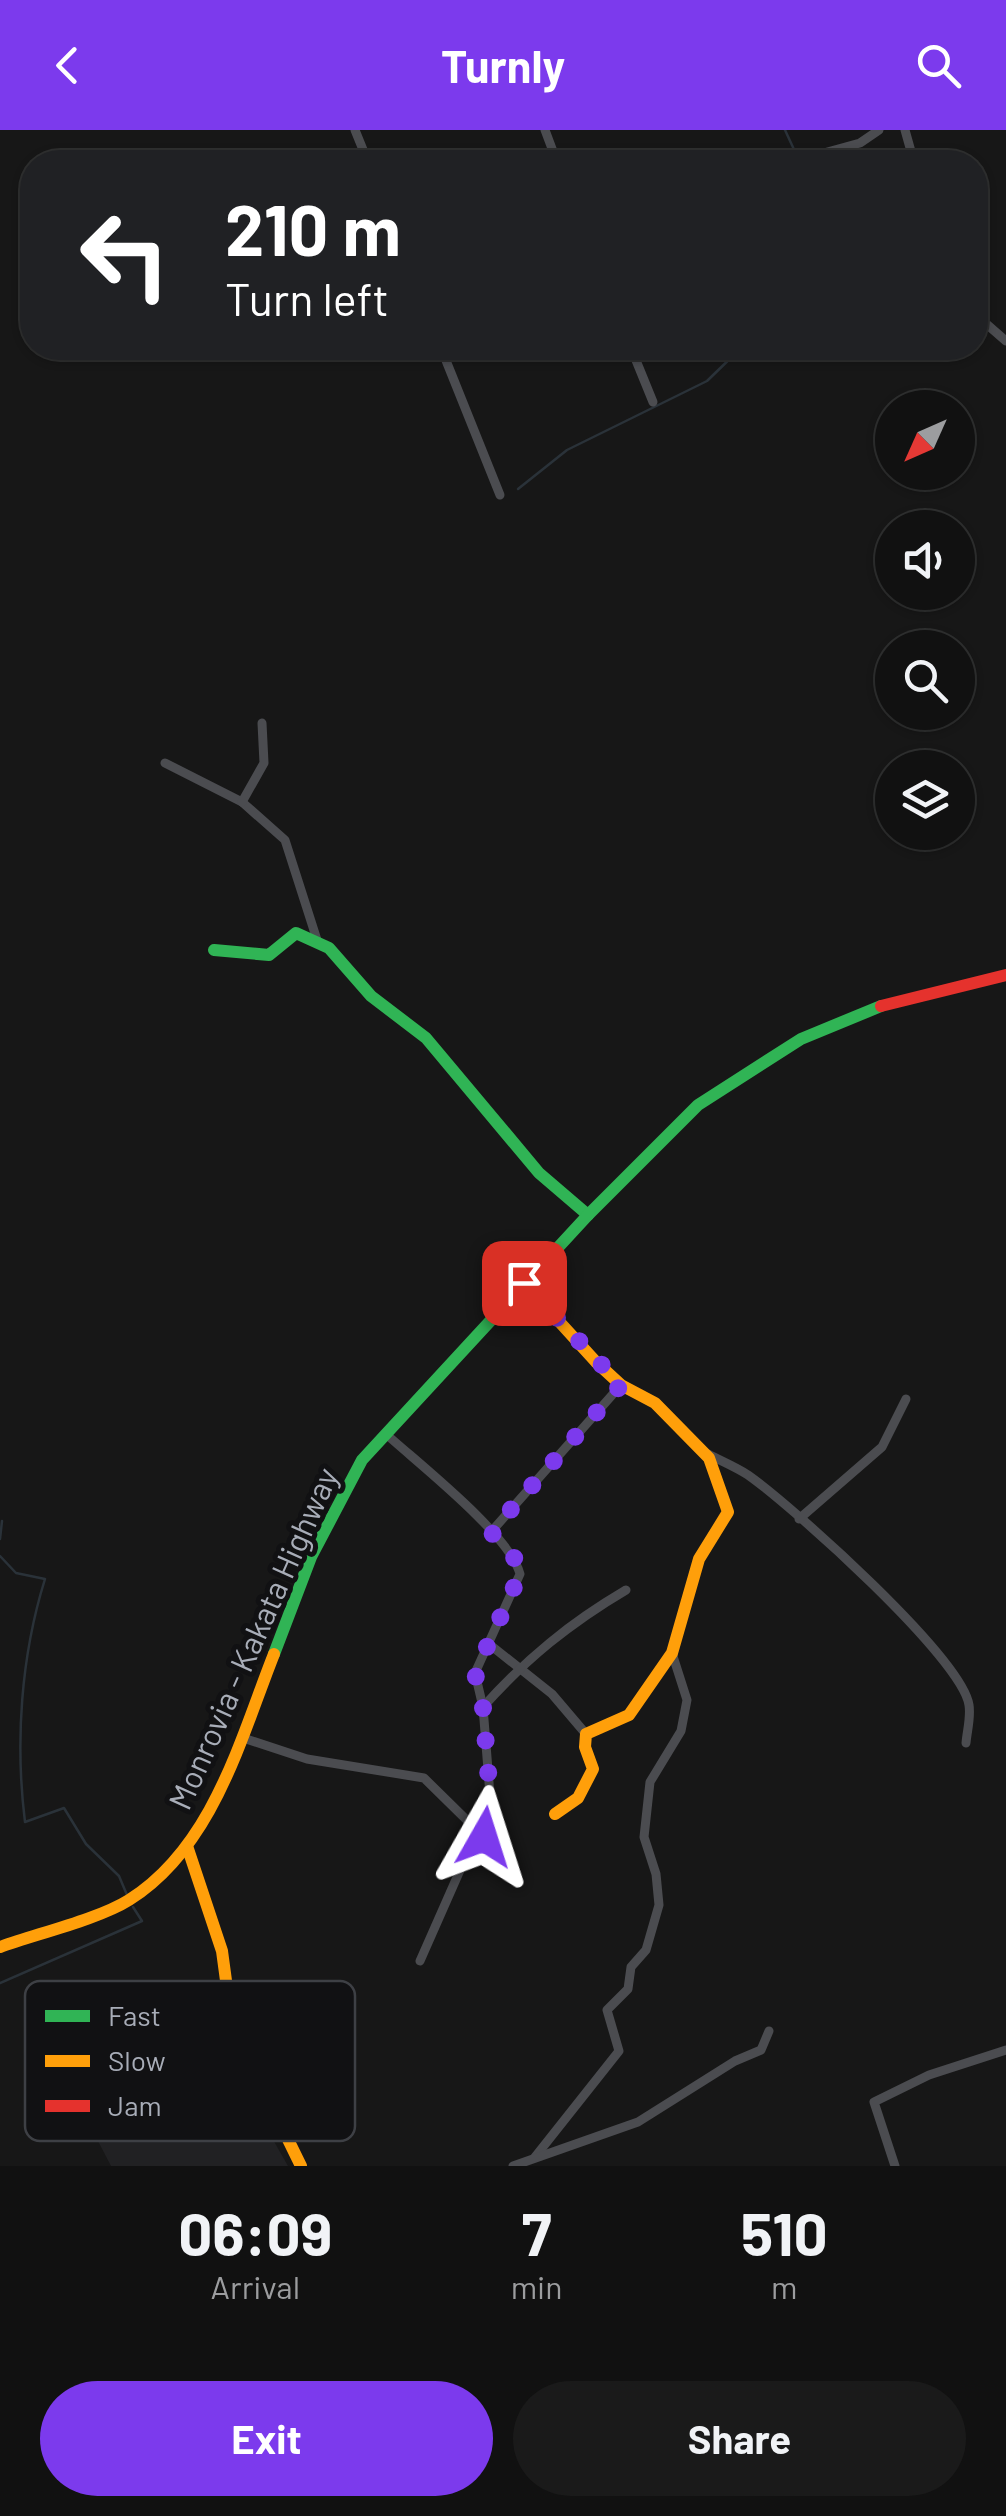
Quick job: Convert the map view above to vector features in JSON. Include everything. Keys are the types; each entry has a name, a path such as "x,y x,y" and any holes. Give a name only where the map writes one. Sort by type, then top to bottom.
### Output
{"main road":[{"path":"214,950 269,955 296,933 329,948 371,996 426,1038 539,1174 588,1215"},
{"name":"Monrovia - Kakata Highway","path":"0,1947 129,1900 187,1846 216,1805 334,1508 384,1432 588,1215 698,1105 784,1049 893,1001 1006,974"},
{"path":"524,1283 621,1385 656,1403 709,1458 728,1512 699,1559 672,1653 630,1715 586,1734 585,1747 593,1769 578,1798 555,1814"},
{"path":"187,1846 222,1951 226,1981"},
{"path":"289,2141 301,2166"}],"street":[{"path":"835,150 860,143 879,130"},
{"path":"447,360 500,495"},
{"path":"635,360 652,402"},
{"path":"242,802 264,763 262,723"},
{"path":"165,763 242,802 285,840 318,943"},
{"path":"491,1532 621,1385"},
{"path":"800,1519 882,1447 906,1399"},
{"path":"384,1432 491,1532 516,1560 520,1574 475,1673 483,1708 490,1795 484,1837 465,1859 420,1961"},
{"path":"708,1454 747,1474 800,1519 881,1593 946,1664 969,1703 966,1743"},
{"path":"483,1708 520,1665 572,1622 626,1590"},
{"path":"489,1644 520,1665 586,1734"},
{"path":"535,2157 619,2051 607,2010 628,1989 631,1968 646,1950 659,1905 656,1874 644,1837 650,1782 681,1731 687,1700 672,1653"},
{"path":"242,1738 307,1759 424,1778 484,1837"},
{"path":"514,2166 638,2122 735,2061 761,2050 769,2031"},
{"path":"895,2166 874,2102 929,2075 1006,2050"}],"shaded area":[{"path":"98,2141 274,2141 288,2166 111,2166"}],"waterway":[{"path":"785,130 794,150"},
{"path":"518,489 567,450 707,381 729,360"},
{"path":"0,1539 2,1521"},
{"path":"0,1556 16,1573 45,1579 30,1638 22,1699 25,1822 64,1808 86,1844 119,1876 127,1895"},
{"path":"0,1983 142,1921 133,1907"}],"traffic: fast":[{"path":"214,950 269,955 296,933 329,948 371,996 426,1038 539,1173 588,1215"},
{"path":"274,1654 311,1557 362,1460 588,1215 698,1105 801,1039 881,1006"}],"traffic: slow":[{"path":"524,1283 596,1362 621,1385 655,1403 709,1458 728,1512 699,1559 672,1653 629,1715 586,1734 585,1747 593,1769 578,1798 555,1814"},
{"path":"0,1947 116,1907 158,1878 203,1822 235,1756 274,1654"},
{"path":"187,1846 222,1951 226,1981"},
{"path":"289,2141 301,2166"}],"traffic: jam":[{"path":"881,1006 1006,975"}],"route":[{"path":"484,1837 490,1795 483,1708 475,1673 520,1574 516,1560 491,1532 621,1385 524,1283"}]}
